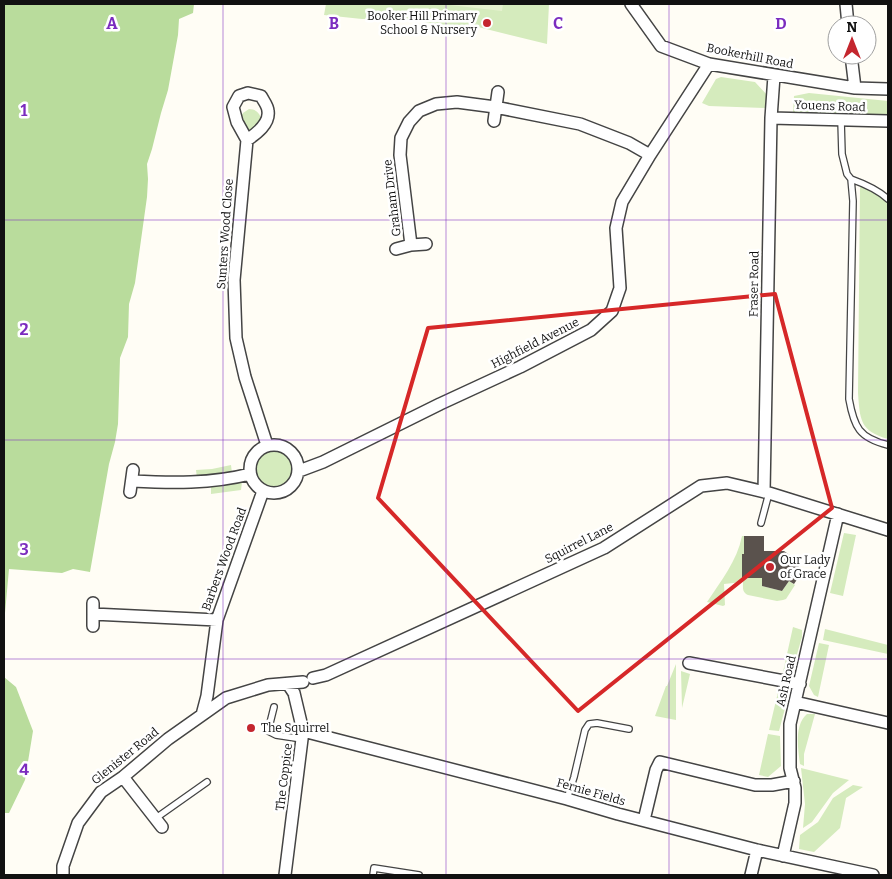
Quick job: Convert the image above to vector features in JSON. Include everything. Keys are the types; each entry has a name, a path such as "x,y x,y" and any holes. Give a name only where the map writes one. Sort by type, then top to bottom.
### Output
{"street":[{"name":"Bookerhill Road","path":"631,4 661,46 709,64 855,88 888,89"},
{"name":"Highfield Avenue","path":"299,470 323,462 520,367 591,330 612,311 620,288 616,228 622,202 709,64"},
{"path":"852,65 855,88"},
{"name":"Fraser Road","path":"766,493 771,118 774,76"},
{"path":"494,121 498,92"},
{"name":"Graham Drive","path":"411,245 400,155 401,138 409,122 419,112 436,104 457,102 496,107 580,124 628,143 650,155"},
{"name":"Youens Road","path":"771,118 888,121"},
{"name":"Sunters Wood Close","path":"247,140 234,280 236,338 245,377 267,445"},
{"name":"Graham Drive","path":"396,249 426,244"},
{"path":"277,444 286,447 298,461 299,470 295,482 287,490 275,494 263,491 257,487 252,481 250,474 250,464 253,456 259,449 267,445 277,444"},
{"path":"131,481 178,483 232,478 250,474"},
{"name":"Squirrel Lane","path":"202,715 226,698 268,686 308,680 326,674 604,548 701,486 727,483 888,530"},
{"name":"Barbers Wood Road","path":"202,715 207,696 217,620 263,491"},
{"name":"Ash Road","path":"783,856 796,802 796,788 790,768 790,724 838,514"},
{"path":"93,626 93,608 217,620"},
{"path":"688,663 800,684"},
{"name":"The Coppice","path":"285,875 303,735 294,693 288,684"},
{"path":"796,702 888,723"},
{"name":"Glenister Road","path":"63,875 63,866 78,823 101,792 123,777 168,738 202,715"},
{"name":"Fernie Fields","path":"303,735 567,799 756,850 873,875"},
{"path":"644,820 656,770 660,762 755,784 772,785 794,782"},
{"path":"123,777 159,822"},
{"path":"751,875 756,850"}],"lane":[{"path":"841,120 842,154 847,174 851,179 870,186 888,199"},
{"path":"851,179 853,210 849,399 853,418 862,434 888,445"},
{"path":"761,522 766,493"},
{"path":"274,706 268,731 276,735 303,735"},
{"path":"567,799 585,730 589,724 596,723 629,729"},
{"path":"159,822 207,782"},
{"path":"373,875 374,868 419,875"}],"highlighted area":[{"path":"775,294 832,508 578,711 378,498 428,328"}],"green space":[{"path":"4,4 194,4 193,13 179,19 168,90 147,164 147,197 135,283 129,304 128,337 120,358 118,424 90,572 73,569 62,573 9,569 4,624"},
{"name":"Booker Hill Primary School & Nursery","path":"326,4 549,4 547,44 478,27 451,26 400,19 362,19 324,15"},
{"path":"441,4 503,4 502,11"},
{"path":"721,77 755,82 768,96 766,108 709,106 702,103 716,79"},
{"path":"809,93 888,101 888,117 793,113 794,96"},
{"path":"249,109 257,111 261,120 261,123 250,131 246,130 241,116"},
{"path":"867,186 888,197 888,439 872,432 863,423 858,393 860,187"},
{"path":"276,449 290,455 296,469 290,483 276,489 262,483 256,469 262,455"},
{"path":"231,465 232,473 197,478 196,470"},
{"path":"242,482 241,490 211,494 211,486"},
{"path":"844,533 856,535 843,596 830,593"},
{"path":"742,536 744,536 744,554 742,555 742,578 758,578 762,576 762,586 782,591 789,581 795,585 786,599 777,601 748,595 744,591 743,582 724,584 725,605 707,602 732,562"},
{"path":"793,627 802,630 802,637 793,668 783,672"},
{"path":"825,629 888,645 888,654 823,640"},
{"path":"819,643 829,645 818,697 814,695 809,686"},
{"path":"676,664 676,720 655,716 666,686"},
{"path":"681,671 690,674 682,708"},
{"path":"4,677 16,687 33,731 25,780 9,813 4,813"},
{"path":"779,688 782,688 788,697 779,731 769,730"},
{"path":"807,714 815,714 804,754 804,766 800,764 798,738 800,724"},
{"path":"768,734 780,736 781,766 768,777 759,775"},
{"path":"801,768 849,780 833,793 812,822 803,828 805,804"},
{"path":"853,785 863,787 846,798 840,828 814,852 799,849 800,835 818,822 833,798"}],"building":[{"name":"Our Lady of Grace","path":"744,536 764,536 764,551 784,551 801,563 795,572 800,575 794,584 789,581 782,591 762,586 762,578 742,578"}],"place":[{"name":"Booker Hill Primary School & Nursery","path":"487,23"},
{"name":"Our Lady of Grace","path":"770,567"},
{"name":"The Squirrel","path":"251,728"}]}
